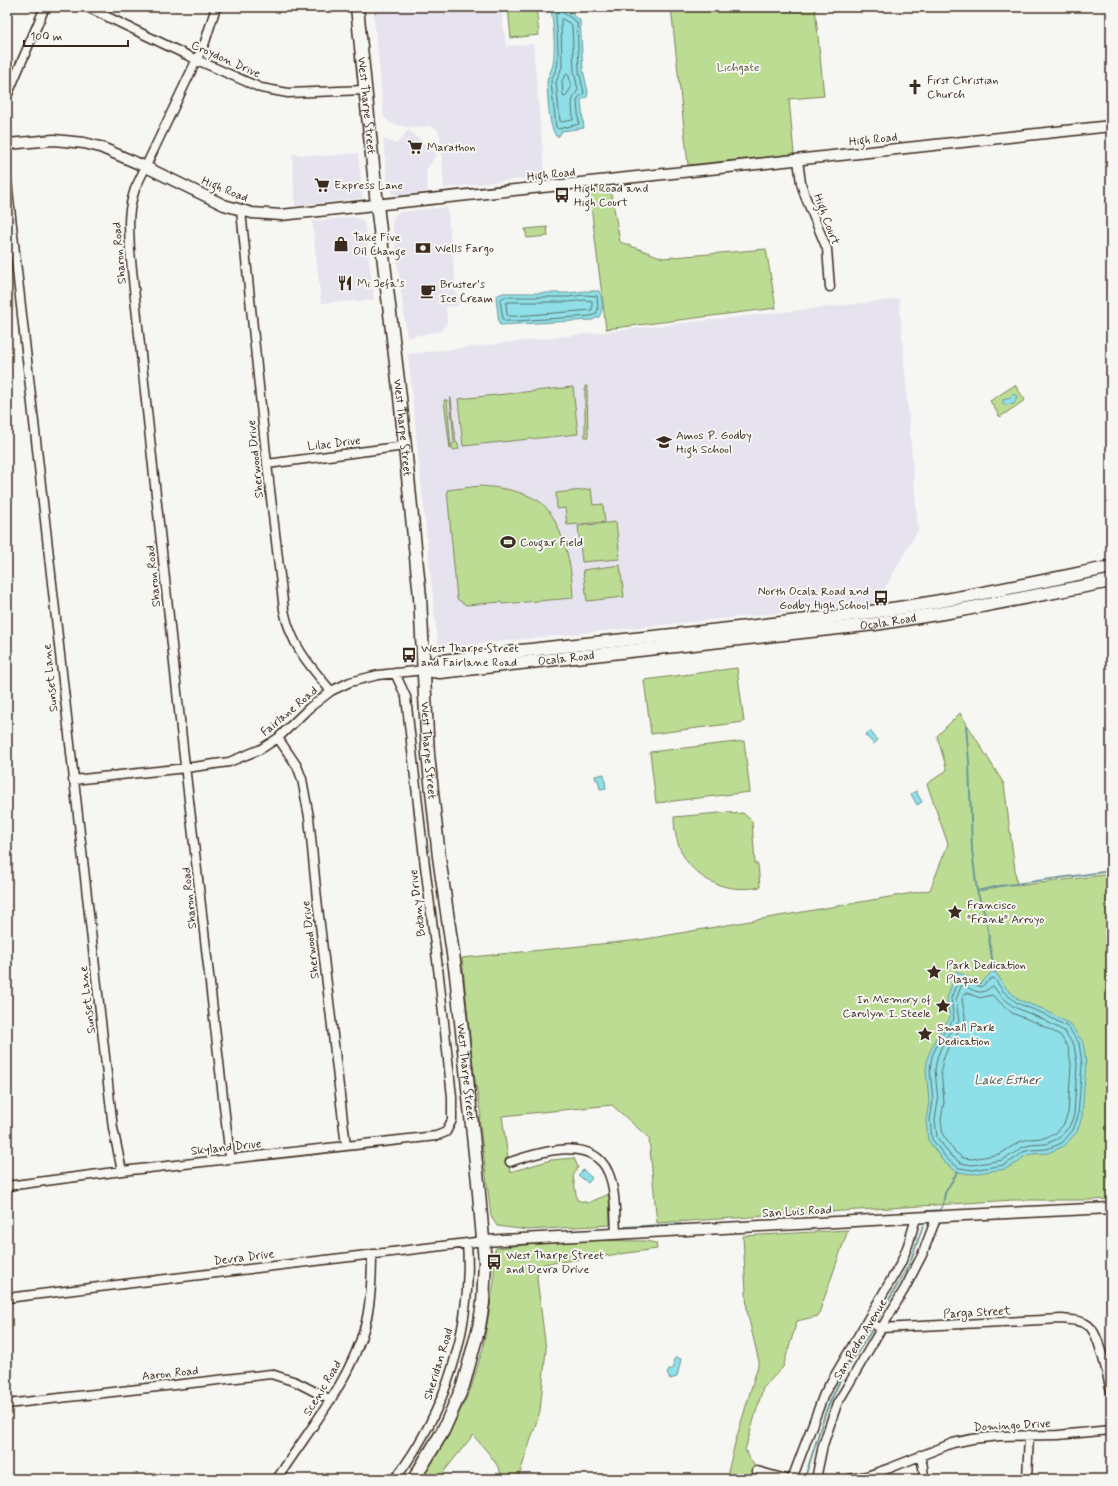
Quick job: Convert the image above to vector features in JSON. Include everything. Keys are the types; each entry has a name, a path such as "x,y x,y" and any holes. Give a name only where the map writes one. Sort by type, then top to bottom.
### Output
{"main road":[{"name":"West Tharpe Street","path":"357,7 420,597 428,754 439,857 456,975 484,1241 485,1272 479,1327 463,1386 444,1431 414,1479"},
{"name":"Ocala Road","path":"424,670 441,661 570,645 819,618 924,603 1111,567"},
{"name":"Ocala Road","path":"424,670 440,672 820,631 919,617 1111,581"},
{"path":"1011,587 1020,598"},
{"path":"1007,601 1011,587"},
{"path":"919,617 924,603"},
{"path":"819,618 820,631"},
{"path":"802,620 803,633"},
{"path":"570,645 571,658"}],"street":[{"path":"7,96 45,7"},
{"name":"Croydon Drive","path":"87,7 197,60 261,88 277,92 305,94 365,90"},
{"name":"Sharon Road","path":"216,7 205,42 146,167 130,204 128,215 130,251 182,740 230,1158"},
{"name":"High Road","path":"7,144 54,140 84,143 111,151 224,205 262,214 281,215 1111,126"},
{"name":"High Court","path":"798,160 801,183 805,196 827,249 830,287"},
{"name":"Sunset Lane","path":"7,181 113,1128 122,1171"},
{"name":"Sherwood Drive","path":"241,210 267,464 287,626 298,650 331,691"},
{"name":"Lilac Drive","path":"267,464 405,446"},
{"name":"Fairlane Road","path":"73,780 186,768 229,762 242,758 261,749 278,738 309,708 331,691 360,679 395,672 424,670"},
{"name":"Botany Drive","path":"395,672 406,697 452,1098 452,1120 446,1132"},
{"name":"Sherwood Drive","path":"278,738 297,766 302,780 309,816 317,899 346,1146"},
{"name":"Skyland Drive","path":"7,1186 230,1158 436,1136 446,1132"},
{"path":"510,1162 533,1154 557,1150 583,1151 593,1155 604,1164 610,1177 616,1234"},
{"name":"San Luis Road","path":"484,1241 1111,1208"},
{"name":"San Pedro Avenue","path":"816,1479 823,1445 837,1404 905,1288 914,1271 937,1216"},
{"name":"San Pedro Avenue","path":"792,1479 824,1394 901,1263 916,1218"},
{"name":"Devra Drive","path":"7,1298 484,1241"},
{"name":"Sheridan Road","path":"394,1479 417,1449 441,1400 450,1374 464,1320 468,1266 467,1243"},
{"name":"Scenic Road","path":"277,1479 331,1400 351,1365 365,1326 369,1308 372,1279 372,1254"},
{"name":"Parga Street","path":"867,1321 881,1328 1062,1319 1082,1322 1088,1325 1096,1337 1111,1391"},
{"name":"Aaron Road","path":"7,1404 271,1374 296,1382 331,1400"},
{"name":"Domingo Drive","path":"849,1479 867,1476 953,1443 972,1439 1111,1430"},
{"path":"1027,1479 1029,1435"},
{"path":"920,1456 924,1479"},
{"path":"757,1471 786,1479"}],"shaded area":[{"path":"373,7 501,7 506,46 533,44 545,176 444,188 440,136 437,129 428,126 414,128 401,126 391,123 384,117"},
{"path":"408,130 437,154 426,170 428,191 399,195 393,194 388,186 383,139 397,144"},
{"path":"358,153 363,198 295,206 292,154 325,156"},
{"path":"447,207 458,306 446,307 447,322 441,331 407,337 392,224 393,219 399,212"},
{"path":"353,217 362,220 365,226 374,300 321,303 312,221"},
{"name":"Amos P. Godby High School","path":"899,299 918,530 876,603 438,648 408,354"}],"green space":[{"path":"508,7 536,7 539,35 511,38"},
{"name":"Lichgate","path":"671,7 815,7 824,96 789,99 794,154 688,165"},
{"path":"610,186 620,242 663,258 766,249 776,308 606,329 589,189"},
{"path":"547,227 548,236 527,238 525,229"},
{"path":"1015,385 1025,400 1000,417 990,401"},
{"path":"585,386 587,386 588,437 585,437"},
{"path":"573,387 578,434 463,446 458,399"},
{"path":"450,398 456,443 458,443 459,449 452,450 452,444 454,443"},
{"path":"444,400 447,400 450,449"},
{"name":"Cougar Field","path":"480,486 495,487 518,492 539,501 547,508 556,523 564,542 572,578 573,598 502,604 501,602 466,605 457,599 447,490"},
{"path":"591,489 593,505 603,504 605,522 567,525 565,508 557,509 556,493"},
{"path":"616,522 620,559 582,562 578,526"},
{"path":"620,565 624,597 587,601 583,570"},
{"path":"737,668 744,722 651,734 644,680"},
{"path":"960,713 1004,784 1017,886 1111,874 1111,1199 1013,1200 657,1223 649,1138 612,1105 502,1116 510,1172 551,1160 574,1158 578,1167 573,1176 577,1200 588,1203 609,1194 610,1225 528,1230 497,1226 491,1216 479,1117 481,1117 472,1058 462,958 640,940 930,890 948,844 927,784 947,770 937,736"},
{"path":"744,741 750,792 656,803 650,752"},
{"path":"731,812 732,814 743,813 752,821 755,864 758,864 760,887 743,889 726,887 712,882 699,874 689,863 681,850 676,835 674,817"},
{"path":"848,1230 818,1316 797,1321 783,1367 763,1388 745,1450 754,1465 754,1475 763,1479 732,1479 728,1472 759,1362 747,1311 743,1236"},
{"path":"569,1240 645,1241 656,1243 657,1249 544,1264 538,1268 537,1278 546,1350 540,1411 518,1479 502,1479 499,1468 473,1435 438,1479 421,1479 447,1437 470,1391 483,1348 494,1281 494,1253 496,1248"}],"water":[{"path":"551,7 561,7 580,20 583,70 588,92 587,97 581,100 584,128 562,131 559,136 556,136 551,125 547,82 554,57 554,36"},
{"path":"599,291 601,298 601,314 599,317 592,320 500,325 499,323 496,298 498,295 503,293 568,293"},
{"path":"1013,394 1017,396 1014,404 1004,405 1003,400 1010,398"},
{"path":"870,731 878,740 874,744 865,735"},
{"path":"604,774 606,788 600,789 598,780 596,780 595,776"},
{"path":"916,791 922,802 917,805 911,794"},
{"name":"Lake Esther","path":"994,970 1006,988 1019,1000 1043,1009 1070,1024 1083,1042 1086,1063 1082,1117 1077,1132 1064,1146 1048,1153 1024,1156 1019,1162 1005,1169 972,1174 957,1172 944,1162 928,1140 926,1120 929,1101 926,1070 928,1056 937,1036 950,1018 947,999 956,971 980,984"},
{"path":"583,1170 592,1178 588,1183 578,1175"},
{"path":"676,1357 681,1359 677,1377 670,1379 667,1374 669,1370 674,1368 673,1361"}],"waterway":[{"path":"966,726 969,762 972,850 977,891 986,918 994,972"},
{"path":"977,891 1000,886 1111,871"},
{"path":"927,1211 940,1210 943,1205 945,1193 958,1171"},
{"path":"625,1227 681,1224"},
{"path":"876,1322 909,1265 923,1226"},
{"path":"802,1476 806,1474 826,1411 842,1376 872,1330"}],"place":[{"name":"First Christian Church","path":"915,87"},
{"name":"Marathon","path":"415,147"},
{"name":"Express Lane","path":"322,185"},
{"name":"High Road and High Court","path":"562,195"},
{"name":"Take Five Oil Change","path":"341,244"},
{"name":"Wells Fargo","path":"423,248"},
{"name":"Mi Jefa's","path":"345,283"},
{"name":"Bruster's Ice Cream","path":"428,291"},
{"name":"Amos P. Godby High School","path":"664,442"},
{"name":"Cougar Field","path":"508,542"},
{"name":"North Ocala Road and Godby High School","path":"881,598"},
{"name":"West Tharpe Street and Fairlane Road","path":"409,655"},
{"name":"Francisco \"Frank\" Arroyo","path":"955,912"},
{"name":"Park Dedication Plaque","path":"934,972"},
{"name":"In Memory of Carolyn I. Steele","path":"943,1006"},
{"name":"Small Park Dedication","path":"925,1034"},
{"name":"West Tharpe Street and Devra Drive","path":"494,1262"}]}
